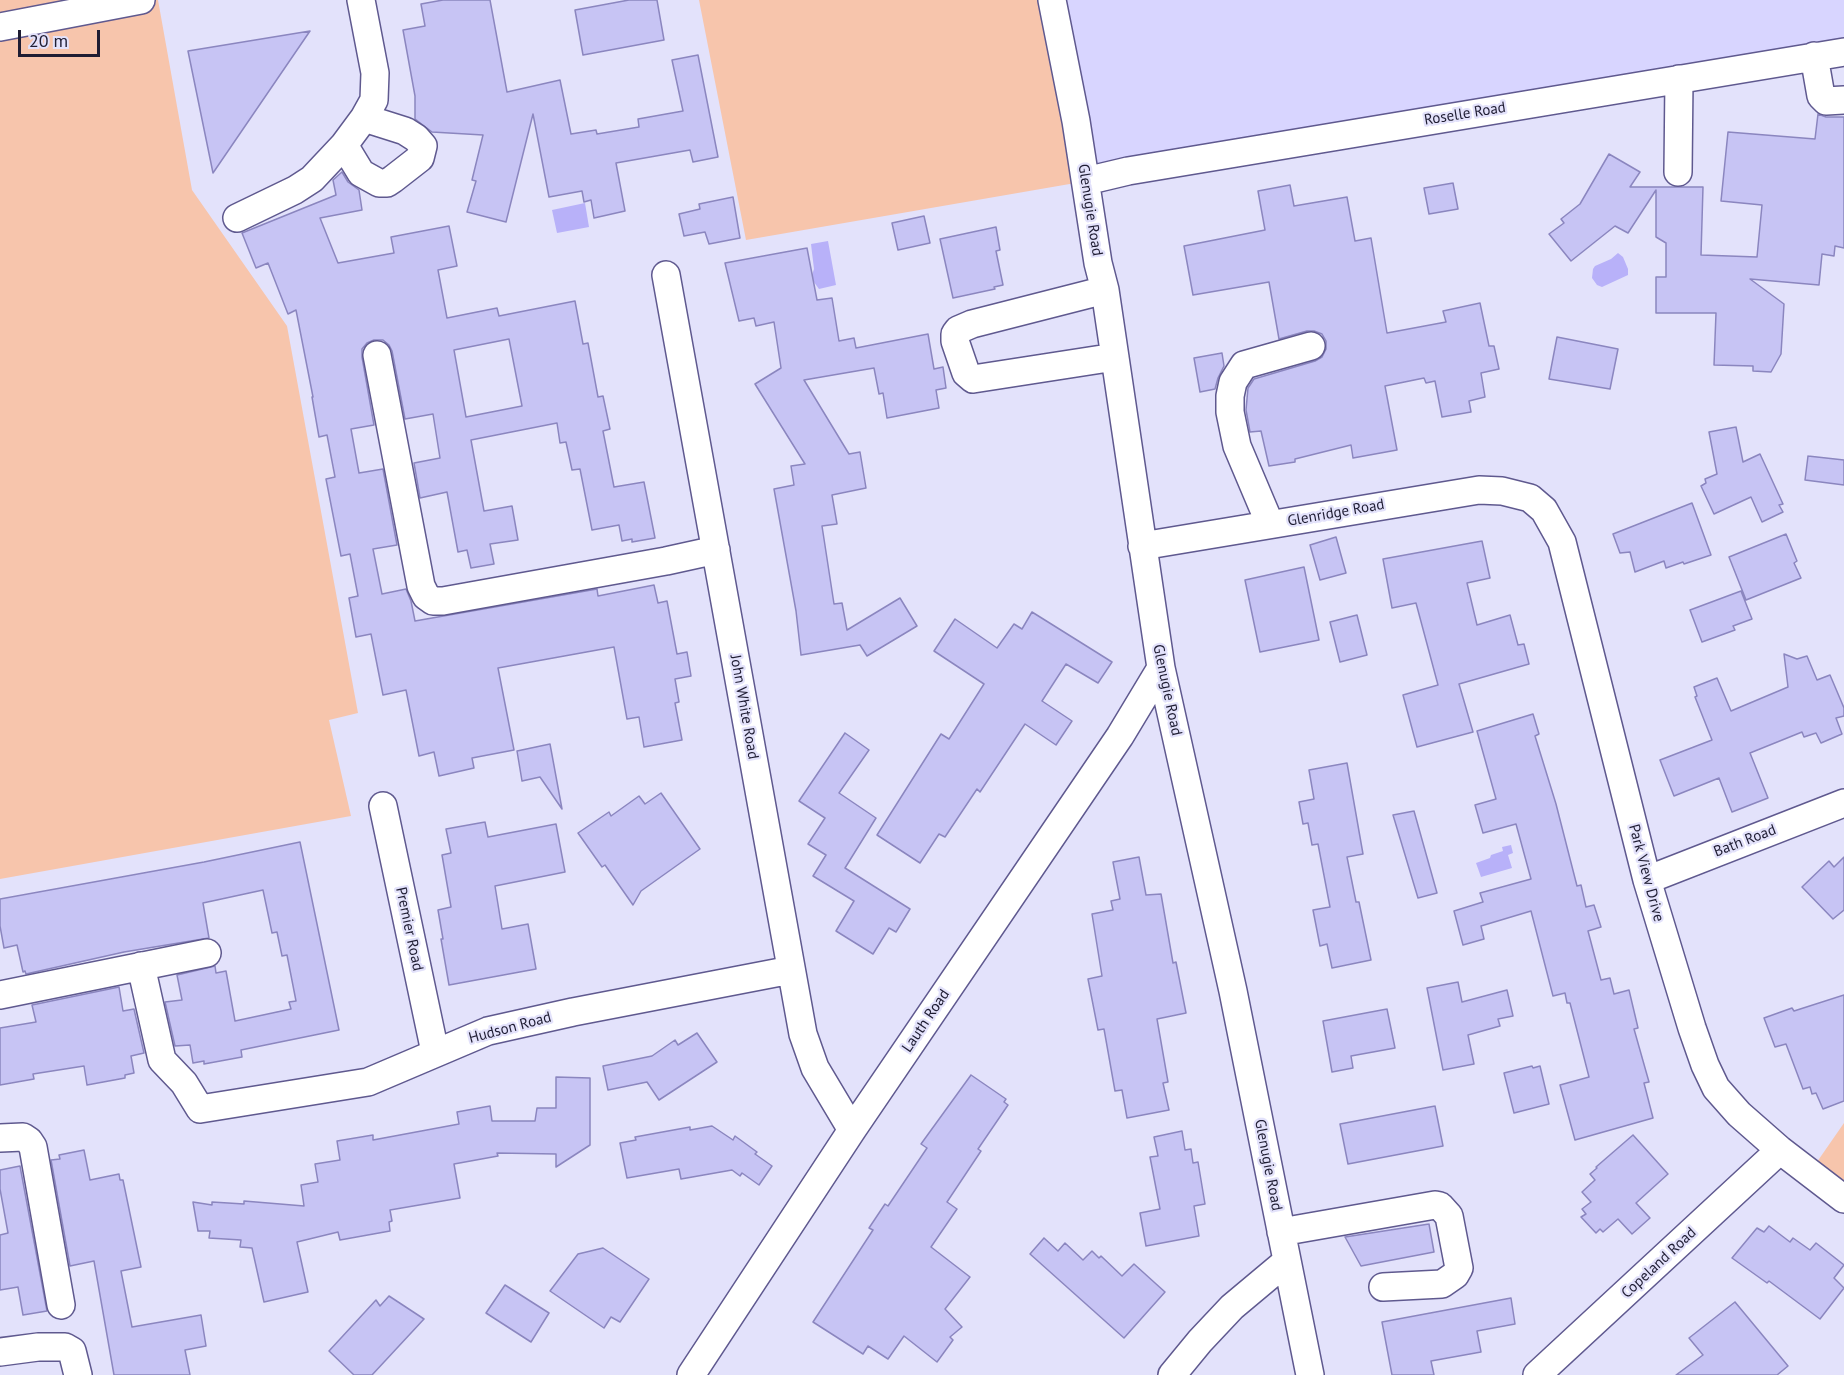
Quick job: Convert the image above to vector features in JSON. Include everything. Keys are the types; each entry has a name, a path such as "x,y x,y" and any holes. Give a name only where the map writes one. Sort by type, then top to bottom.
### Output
{"street":[{"path":"0,27 141,0"},
{"path":"237,218 295,190 312,179 344,145 364,118 374,100 375,73 361,0"},
{"name":"Glenugie Road","path":"1052,0 1086,182 1098,263 1105,290 1161,668 1233,991 1310,1375"},
{"name":"Roselle Road","path":"1086,182 1128,171 1844,52"},
{"path":"1814,56 1821,96 1826,101 1844,100"},
{"path":"1678,172 1679,79"},
{"path":"344,145 361,172 379,183 387,183 420,158 423,146 416,138 405,131 364,118"},
{"name":"John White Road","path":"666,275 803,1034 815,1068 852,1130"},
{"path":"1105,290 972,324 958,330 955,334 955,341 966,373 973,379 1115,357"},
{"path":"1269,524 1237,446 1230,412 1233,382 1244,364 1311,346"},
{"path":"377,355 421,586 426,596 433,601 666,561 716,550"},
{"name":"Glenridge Road","path":"1142,546 1479,490 1502,491 1530,498"},
{"name":"Park View Drive","path":"1530,498 1544,510 1562,542 1647,879 1705,1065 1716,1088 1739,1114 1780,1150 1844,1199"},
{"name":"Lauth Road","path":"690,1375 852,1130 1120,736 1161,668"},
{"name":"Bath Road","path":"1647,879 1844,803"},
{"name":"Premier Road","path":"383,806 435,1052"},
{"path":"0,995 207,953"},
{"name":"Hudson Road","path":"141,966 162,1060 183,1083 200,1109 368,1082 488,1031 573,1012 791,970"},
{"path":"0,1138 23,1137 33,1147 61,1305"},
{"name":"Copeland Road","path":"1550,1371 1780,1150"},
{"path":"1281,1232 1440,1206 1449,1216 1459,1268 1455,1275 1442,1284 1383,1287"},
{"path":"1172,1375 1232,1307 1287,1261"},
{"path":"0,1353 38,1347 65,1347 72,1351 78,1375"}],"shaded area":[{"path":"0,0 158,0 192,190 287,326 358,713 329,720 351,816 0,879"},
{"path":"699,0 1052,0 1087,181 746,240"},
{"path":"1052,0 1844,0 1844,53 1087,181"},
{"path":"585,203 589,227 557,233 552,210"},
{"path":"828,241 836,285 819,289 811,278 814,269 811,244"},
{"path":"1618,253 1623,257 1628,275 1602,287 1597,285 1592,278 1593,269"},
{"path":"1511,845 1513,853 1508,855 1512,868 1481,877 1476,863 1503,851 1502,847"},
{"path":"1844,1123 1844,1199 1810,1172"}],"building":[{"path":"443,0 490,0 507,92 560,80 571,134 596,130 597,134 639,127 638,119 683,111 672,60 698,55 718,157 693,162 690,150 616,163 625,211 594,218 591,200 584,202 582,191 549,197 533,114 506,222 467,212 476,181 472,180 483,135 432,132 415,119 415,96 403,30 425,26 421,4"},
{"path":"629,0 657,0 664,40 583,55 575,10"},
{"path":"310,31 213,173 188,51"},
{"path":"1818,114 1826,117 1844,117 1844,248 1835,246 1834,256 1822,254 1819,285 1750,279 1784,304 1781,354 1771,372 1753,371 1753,366 1714,365 1716,313 1656,313 1656,277 1666,277 1666,243 1656,237 1656,190 1628,233 1615,226 1571,261 1549,234 1564,223 1561,219 1580,204 1609,154 1640,172 1630,187 1703,187 1701,255 1757,257 1762,205 1721,201 1728,132 1815,139"},
{"path":"342,172 348,182 359,190 362,210 320,218 338,263 394,253 391,237 449,226 457,266 438,270 447,318 497,308 499,316 575,301 583,344 588,343 598,397 603,396 610,429 603,431 614,487 644,482 655,538 632,542 632,539 622,541 619,525 592,530 580,469 572,470 566,442 560,443 557,423 471,440 484,511 512,506 518,540 490,544 494,564 471,568 467,550 458,552 447,492 420,498 414,463 440,458 433,414 405,419 392,351 383,340 374,340 362,349 362,357 374,425 351,429 359,473 383,469 397,545 373,549 382,594 406,589 415,621 597,589 598,596 654,585 658,603 667,601 677,654 687,652 691,676 675,679 679,702 675,703 682,740 644,747 639,717 627,719 614,647 498,668 514,750 472,758 474,768 439,776 434,752 419,756 406,690 383,695 371,634 356,637 349,598 358,596 350,554 341,556 326,479 335,477 327,435 319,437 296,310 288,314 268,263 256,268 242,233 336,195 333,180","holes":["509,339 522,406 466,417 454,350"]},
{"path":"1453,183 1458,209 1429,214 1424,188"},
{"path":"1290,185 1294,206 1347,197 1355,241 1371,238 1387,333 1446,322 1443,311 1480,303 1489,346 1494,346 1499,369 1481,373 1485,397 1469,401 1471,412 1442,417 1435,381 1426,383 1424,378 1385,386 1397,450 1353,458 1351,445 1295,459 1295,462 1269,466 1261,431 1250,432 1246,410 1248,388 1254,379 1322,357 1326,349 1326,341 1322,334 1314,331 1279,339 1269,282 1193,295 1184,246 1265,230 1258,191"},
{"path":"733,197 740,238 709,244 705,232 684,236 679,214 700,209 699,204"},
{"path":"924,216 930,243 898,250 892,223"},
{"path":"996,227 1000,250 996,251 1003,285 994,287 995,289 953,298 940,239"},
{"path":"807,248 817,300 832,298 839,341 854,338 856,348 928,334 934,369 943,367 946,388 936,390 939,408 887,418 883,393 879,394 874,368 804,380 849,454 860,452 866,488 832,495 837,524 822,526 834,604 842,603 847,630 900,598 917,626 867,656 860,645 801,655 796,611 774,489 794,485 791,466 805,464 755,384 781,368 774,322 756,326 754,318 739,321 725,263"},
{"path":"1557,337 1618,349 1610,389 1549,379"},
{"path":"1222,353 1224,366 1215,389 1200,392 1194,358"},
{"path":"1736,427 1743,462 1760,454 1783,504 1779,505 1783,512 1762,522 1751,497 1714,514 1701,486 1706,483 1705,479 1717,474 1709,432"},
{"path":"1808,456 1844,460 1844,485 1805,480"},
{"path":"1692,503 1711,555 1666,568 1664,561 1635,572 1630,552 1620,553 1613,534"},
{"path":"1786,534 1801,578 1746,600 1729,557"},
{"path":"1336,537 1346,573 1320,580 1310,545"},
{"path":"1482,541 1490,578 1467,583 1477,625 1510,615 1518,645 1524,644 1529,664 1459,684 1473,732 1417,747 1403,695 1438,685 1416,603 1392,608 1383,559"},
{"path":"1304,567 1319,640 1260,652 1245,580"},
{"path":"1741,591 1752,619 1733,626 1735,630 1702,642 1690,610"},
{"path":"1032,612 1112,662 1098,683 1066,664 1042,701 1072,721 1056,745 1025,724 980,792 977,789 945,837 939,834 920,863 877,835 941,734 949,739 984,684 934,651 955,619 997,648 1014,624 1022,629"},
{"path":"1357,615 1367,655 1340,662 1330,622"},
{"path":"1784,654 1797,659 1807,656 1817,680 1830,675 1844,708 1844,716 1836,718 1842,734 1821,743 1816,733 1804,737 1802,732 1750,753 1768,798 1732,812 1719,778 1674,796 1660,760 1712,740 1695,697 1697,696 1694,687 1717,678 1731,711 1788,687"},
{"path":"1533,714 1539,734 1535,736 1556,804 1577,886 1581,885 1586,907 1594,905 1601,927 1588,931 1601,980 1610,978 1614,994 1629,990 1638,1028 1634,1029 1649,1082 1644,1083 1653,1118 1575,1140 1560,1085 1589,1077 1570,1003 1567,1003 1565,993 1553,996 1531,911 1481,926 1484,939 1463,945 1454,911 1483,902 1480,893 1531,879 1516,824 1483,833 1475,805 1496,799 1477,731"},
{"path":"845,733 869,750 839,793 876,818 845,868 910,909 896,932 889,928 873,954 836,931 854,901 813,876 826,855 808,844 825,818 799,801"},
{"path":"550,744 562,809 540,777 522,781 517,751"},
{"path":"1347,763 1363,854 1347,857 1371,960 1332,968 1327,944 1320,946 1313,910 1330,907 1318,844 1312,845 1308,823 1303,824 1299,802 1314,799 1309,770"},
{"path":"661,793 700,849 641,891 633,905 605,865 602,867 578,833 609,812 611,816 639,796 645,804"},
{"path":"1414,811 1437,893 1418,898 1393,815"},
{"path":"485,822 488,837 556,824 565,872 495,886 502,929 528,924 536,969 449,985 438,910 451,907 442,855 451,853 446,829"},
{"path":"300,842 339,1030 241,1050 242,1057 204,1064 204,1061 193,1063 190,1045 175,1046 165,1002 182,1000 177,975 215,966 216,973 226,971 235,1021 291,1009 289,1002 296,1001 287,955 282,956 277,932 272,933 263,890 203,903 209,938 124,952 26,974 25,971 23,972 17,945 4,948 0,926 0,899"},
{"path":"1139,857 1146,895 1161,894 1173,963 1176,962 1186,1013 1157,1019 1168,1082 1163,1083 1169,1110 1127,1118 1122,1090 1115,1091 1104,1029 1098,1030 1088,979 1102,976 1092,914 1113,910 1111,901 1120,899 1113,862"},
{"path":"1844,857 1844,910 1833,919 1802,887 1829,861 1834,867"},
{"path":"1458,982 1462,1002 1507,990 1513,1016 1498,1019 1500,1026 1468,1035 1474,1064 1443,1070 1427,988"},
{"path":"119,987 123,1011 134,1009 144,1053 131,1056 134,1073 125,1075 125,1078 87,1085 84,1066 33,1074 34,1079 0,1085 0,1028 36,1022 32,1005"},
{"path":"1844,995 1844,1101 1823,1109 1816,1093 1812,1094 1810,1087 1803,1089 1786,1044 1775,1047 1764,1018 1792,1008 1794,1011"},
{"path":"1387,1009 1395,1048 1351,1056 1353,1068 1332,1072 1323,1021"},
{"path":"697,1033 717,1062 659,1100 647,1082 608,1090 603,1066 652,1056 675,1040 678,1045"},
{"path":"1532,1066 1533,1068 1540,1066 1549,1104 1514,1113 1504,1073"},
{"path":"971,1075 1006,1099 1004,1102 1008,1105 978,1149 981,1151 947,1202 957,1209 931,1247 970,1277 945,1309 962,1327 950,1337 953,1340 937,1362 904,1336 888,1359 868,1346 863,1354 813,1322 873,1230 869,1228 885,1204 888,1206 927,1148 921,1144"},
{"path":"556,1077 590,1078 590,1145 556,1167 556,1154 497,1153 498,1156 454,1164 460,1198 390,1210 392,1221 389,1222 390,1231 340,1240 338,1232 297,1242 308,1292 264,1302 252,1248 240,1247 241,1240 209,1238 210,1231 198,1231 193,1202 212,1205 212,1202 244,1204 244,1201 304,1206 301,1185 318,1182 315,1164 340,1160 337,1141 373,1135 373,1140 459,1124 457,1112 490,1106 492,1121 535,1121 537,1108 556,1108"},
{"path":"1435,1106 1443,1146 1348,1164 1340,1124"},
{"path":"712,1126 733,1140 735,1136 772,1166 759,1185 742,1173 740,1176 732,1170 681,1179 679,1169 627,1178 620,1143 636,1140 635,1137 690,1127 690,1130"},
{"path":"1182,1131 1185,1150 1191,1149 1193,1163 1198,1162 1205,1204 1194,1206 1199,1236 1146,1246 1140,1213 1160,1209 1150,1157 1158,1156 1154,1137"},
{"path":"1633,1135 1668,1174 1636,1203 1650,1218 1632,1234 1618,1219 1603,1232 1600,1229 1596,1233 1581,1217 1586,1214 1582,1209 1591,1202 1582,1192 1595,1180 1590,1174 1596,1167"},
{"path":"84,1150 90,1180 119,1174 120,1180 123,1180 141,1267 121,1271 132,1327 201,1315 206,1346 185,1350 190,1375 114,1375 94,1261 70,1266 51,1160 60,1159 59,1155"},
{"path":"20,1166 47,1311 23,1315 18,1287 0,1290 0,1235 8,1233 0,1189 0,1170"},
{"path":"1429,1224 1434,1252 1361,1266 1345,1237"},
{"path":"1769,1226 1790,1242 1793,1238 1810,1250 1816,1243 1844,1265 1834,1278 1844,1288 1820,1319 1769,1281 1767,1283 1732,1258 1757,1228 1764,1232"},
{"path":"1044,1238 1058,1251 1065,1243 1083,1260 1092,1251 1099,1258 1101,1256 1122,1276 1134,1264 1165,1292 1124,1338 1030,1254"},
{"path":"603,1248 649,1279 620,1322 611,1317 604,1328 550,1291 578,1254"},
{"path":"505,1285 549,1313 531,1342 486,1313"},
{"path":"389,1296 424,1319 372,1375 354,1375 329,1351 376,1300 380,1306"},
{"path":"1511,1298 1515,1324 1477,1331 1481,1352 1431,1361 1434,1375 1392,1375 1382,1322"},
{"path":"1735,1302 1788,1366 1777,1375 1676,1375 1703,1355 1689,1338"}]}
